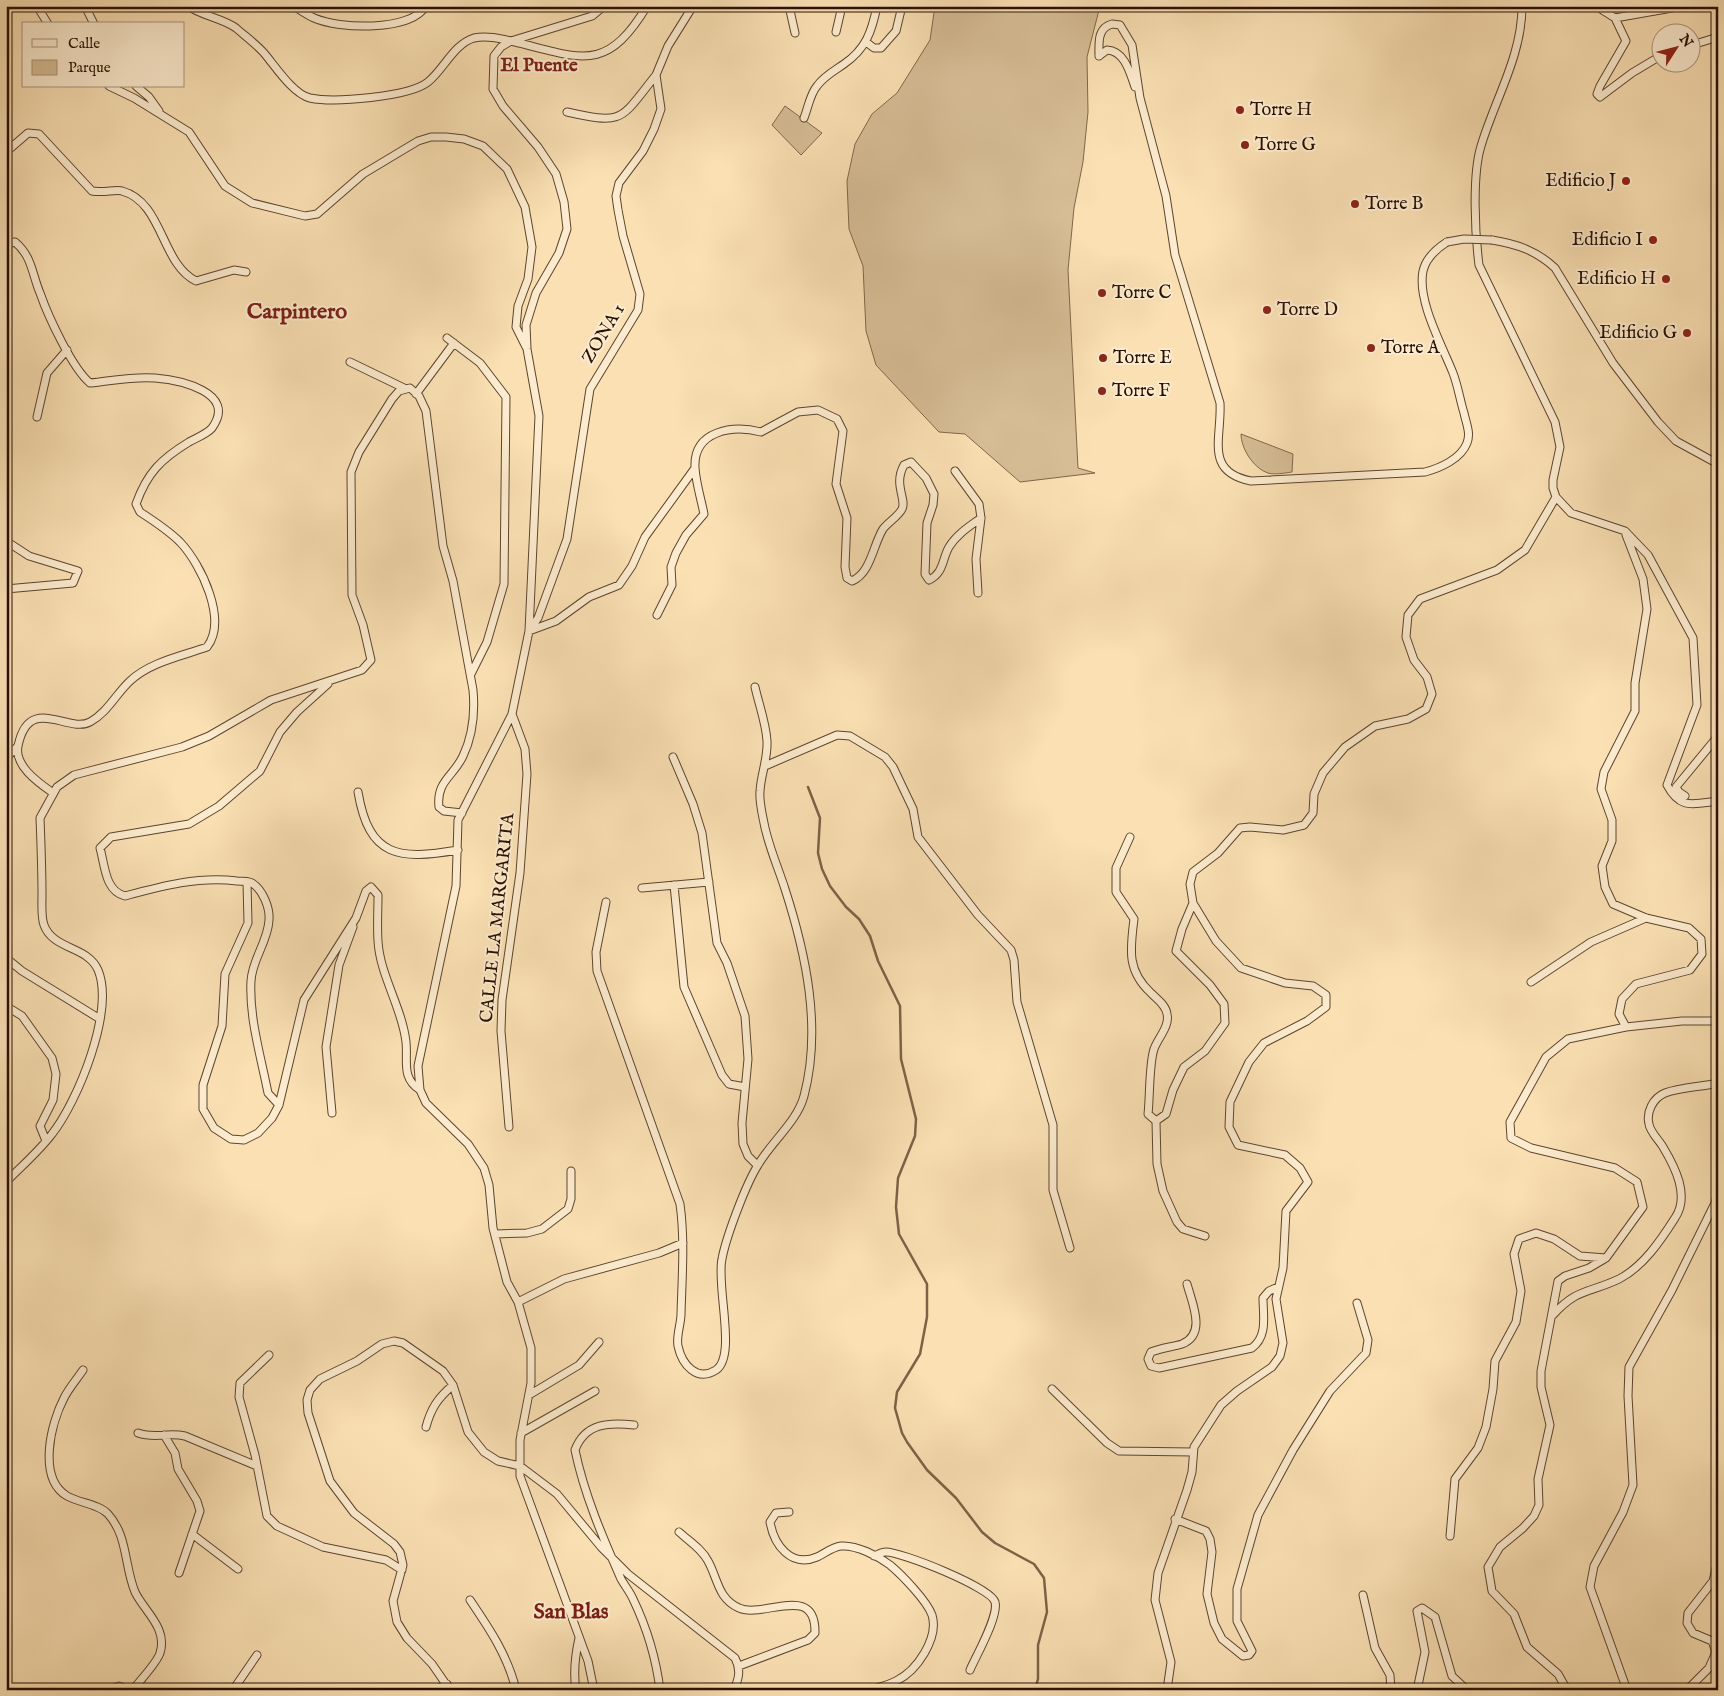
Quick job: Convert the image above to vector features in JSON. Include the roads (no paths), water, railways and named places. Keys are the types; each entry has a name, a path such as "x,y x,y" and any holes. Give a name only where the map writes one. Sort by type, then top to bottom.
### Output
{"street":[{"path":"37,6 47,22"},
{"path":"85,6 93,22"},
{"path":"188,6 234,26 263,52 286,80 308,98 345,99 394,95 426,84 443,68 456,50 474,38 499,37 589,57 605,53 618,44 638,21 647,6"},
{"path":"294,6 316,19 352,26 405,22 426,6"},
{"path":"594,1690 579,1638 520,1476 521,1434 531,1383 531,1348 518,1302 507,1282 495,1234 484,1168 468,1144 426,1103 420,1090 418,1066 456,886 458,820 512,714 529,631 539,416 527,349 526,325 536,293 559,253 567,229 564,202 556,174 538,147 503,106 493,90 494,56 501,47 511,41 592,16 604,6"},
{"path":"567,112 611,120 626,113 656,75 668,46 693,6"},
{"path":"789,6 795,33"},
{"path":"836,32 842,6"},
{"path":"804,118 815,88 825,76 846,63 866,42 872,32 878,6"},
{"path":"866,42 874,48 881,48 896,31 902,6"},
{"path":"1522,6 1522,28 1516,52 1481,147 1477,170 1477,248 1481,270 1555,422 1560,447 1553,480 1556,497 1572,513 1625,531 1648,555 1693,638 1697,705 1667,785 1674,798 1683,802 1695,804 1718,801"},
{"path":"1596,6 1615,18 1626,41 1598,90 1600,97 1632,72 1652,61"},
{"path":"1615,18 1672,8"},
{"path":"1140,98 1132,45 1120,26 1108,25 1100,34 1099,56 1107,50 1120,55 1128,67 1140,98 1154,146 1180,272 1220,403 1219,460 1223,468 1234,476 1251,480 1425,472 1449,462 1459,454 1467,443 1468,430 1458,388 1428,310 1423,280 1426,264 1437,248 1446,242 1464,239 1492,240 1525,248 1546,260 1554,268 1609,357 1653,417 1676,441 1718,464"},
{"path":"1702,42 1718,37"},
{"name":"ZONA 1","path":"529,631 538,618 567,539 590,388 638,310 640,294 623,236 616,196 619,183 643,151 661,110 656,75"},
{"path":"113,88 161,114 189,132 225,186 252,204 305,216 317,214 363,174 418,141 431,137 446,137 464,139 483,146 507,169 525,207 532,247 528,279 518,306 516,327 527,349"},
{"path":"138,88 149,97 161,114"},
{"path":"6,152 28,133 39,134 92,191 104,193 122,190 138,200 155,220 176,264 186,276 196,281 234,270 246,272"},
{"path":"6,244 15,242 25,250 34,271 40,293 73,364 90,383 154,378 197,386 209,393 215,401 218,418 210,430 166,456 142,487 136,504 140,512 181,543 201,571 215,613 212,641 207,648 146,669 131,680 102,713 89,723 80,724 49,717 36,720 27,726 18,746 6,758"},
{"path":"416,394 450,341 480,363 506,397 504,584 487,642 470,674"},
{"path":"37,416 47,373 67,350"},
{"path":"350,362 406,389"},
{"path":"10,1178 46,1142 70,1104 85,1072 100,1018 103,988 98,969 90,958 55,941 43,924 40,818 57,787 74,774 182,747 209,736 271,700 362,670 370,660 363,625 352,595 351,472 359,452 392,399 400,391 410,388 426,411 443,546 453,581 475,707 470,737 463,757 442,785 438,795 439,807 444,811 462,813"},
{"path":"657,615 672,585 671,567 676,553 686,535 704,514 695,468 696,454 703,442 714,434 728,429 746,429 761,432 798,412 818,410 837,419 843,431 836,484 847,518 845,567 847,578 852,581 859,578 864,570 883,529 902,509 903,500 899,490 899,475 904,465 911,462 926,478 934,494 933,505 926,523 925,574 929,580 935,577 941,569 949,547 953,542 962,532 981,518"},
{"path":"529,631 556,621 589,597 619,585 628,572 644,537 695,468"},
{"path":"955,471 979,504 981,518 976,559 978,593"},
{"path":"1167,1690 1171,1662 1155,1600 1158,1573 1189,1480 1194,1447 1221,1405 1237,1391 1272,1367 1280,1356 1283,1343 1276,1299 1283,1268 1286,1211 1308,1182 1300,1168 1285,1155 1238,1145 1229,1127 1230,1102 1249,1062 1264,1043 1307,1021 1326,1007 1326,995 1313,986 1285,983 1240,968 1216,941 1193,903 1190,884 1194,872 1218,853 1240,828 1284,830 1304,825 1313,813 1314,794 1323,772 1345,747 1375,726 1408,719 1426,709 1432,694 1427,677 1414,660 1406,637 1408,615 1420,599 1498,570 1525,550 1556,497"},
{"path":"6,516 6,524"},
{"path":"1625,531 1643,579 1646,609 1635,683 1635,712 1604,772 1602,780 1601,789 1612,820 1612,841 1602,866 1605,887 1613,904 1646,918 1688,928 1701,940 1702,954 1690,970 1636,984 1622,1000 1618,1014 1626,1028"},
{"path":"6,541 29,556 78,571 73,583 6,589"},
{"path":"279,1105 268,1094 251,997 251,979 257,958 268,937 269,917 266,902 258,889 247,882 221,879 183,882 125,896 116,894 110,887 100,848 111,837 189,824 219,806 260,771 280,732 296,712 330,682"},
{"path":"606,902 596,952 597,971 680,1204 683,1243 681,1320 678,1345 684,1361 692,1372 700,1375 714,1371 723,1364 727,1346 719,1282 722,1258 757,1165 804,1098 811,1053 810,1002 805,960 797,927 764,824 760,792 767,740 755,687"},
{"name":"CALLE LA MARGARITA","path":"509,1127 501,1032 502,1000 520,872 527,774 526,749 512,714"},
{"path":"765,766 837,735 850,736 884,756 913,809 918,837 978,915 1011,950 1014,960 1017,1002 1053,1125 1052,1190 1070,1248"},
{"path":"1685,796 1676,787 1718,736"},
{"path":"18,746 23,766 36,781 53,793"},
{"path":"673,757 693,804 702,833 717,943 727,963 745,1016 748,1059 743,1144 748,1156 757,1165"},
{"path":"358,792 361,811 370,835 384,847 403,854 426,856 458,850"},
{"path":"1130,837 1116,868 1116,892 1134,920 1131,944 1133,970 1146,989 1165,1007 1168,1016 1153,1050 1148,1114 1156,1121 1157,1164 1163,1192 1177,1222 1183,1228 1204,1236"},
{"path":"247,882 248,923 225,974 222,1026 203,1085 203,1109 214,1128 231,1139 244,1140 258,1133 272,1118 279,1105 304,1000 356,918"},
{"path":"642,888 709,882"},
{"path":"674,885 684,987 722,1075 729,1084 745,1087"},
{"path":"332,1113 326,1047 339,965 366,892 371,887 375,889 378,895 378,942 381,960 406,1041 407,1076 413,1086 420,1090"},
{"path":"1156,1121 1166,1114 1173,1090 1184,1067 1205,1051 1225,1023 1224,1004 1210,985 1176,951 1182,929 1193,903"},
{"path":"1531,982 1591,942 1646,918"},
{"path":"6,958 22,971 100,1018"},
{"path":"6,1006 22,1016 52,1058 56,1074 53,1100 40,1126 46,1142"},
{"path":"1567,1690 1558,1674 1527,1647 1514,1614 1492,1591 1488,1567 1500,1546 1529,1522 1540,1505 1538,1479 1550,1425 1541,1388 1541,1371 1558,1282 1565,1276 1589,1268 1606,1258 1643,1206 1637,1182 1616,1168 1531,1148 1511,1138 1510,1122 1546,1057 1568,1039 1626,1028 1682,1021 1718,1021"},
{"path":"1553,1316 1566,1301 1586,1290 1620,1279 1650,1254 1677,1215 1682,1187 1664,1148 1649,1125 1649,1111 1655,1101 1664,1094 1718,1083"},
{"path":"495,1234 542,1229 568,1209 571,1199 570,1171"},
{"path":"1627,1690 1590,1586 1594,1566 1623,1512 1632,1485 1628,1396 1629,1367 1672,1290 1715,1203 1718,1192"},
{"path":"1450,1536 1455,1479 1478,1448 1486,1427 1493,1389 1495,1361 1516,1322 1521,1292 1514,1254 1519,1239 1536,1233 1554,1239 1580,1256 1606,1258"},
{"path":"518,1302 564,1279 659,1253 683,1243"},
{"path":"1187,1284 1198,1327 1195,1334 1184,1343 1151,1352 1148,1359 1151,1366 1159,1368 1252,1348 1259,1343 1263,1334 1263,1298 1269,1291 1278,1287"},
{"path":"1175,1519 1206,1531 1210,1539 1212,1552 1207,1594 1214,1623 1222,1640 1243,1656 1249,1655 1252,1651 1237,1621 1237,1589 1258,1515 1293,1450 1330,1391 1366,1353 1368,1340 1357,1303"},
{"path":"436,1690 448,1687 407,1638 397,1622 393,1601 402,1570 400,1552 394,1544 354,1513 330,1481 308,1413 307,1400 310,1390 320,1379 356,1361 382,1344 394,1340 403,1343 443,1371 453,1385 468,1432 474,1443 498,1461 520,1466 557,1494 628,1574 723,1646 735,1658 739,1666 739,1678 734,1690"},
{"path":"529,1395 578,1365 599,1342"},
{"path":"269,1355 245,1375 240,1383 239,1397 257,1466 267,1516 277,1526 323,1546 386,1560 402,1570"},
{"path":"83,1370 64,1397 51,1428 50,1472 57,1487 67,1496 106,1512 118,1525 124,1540 127,1564 136,1592 156,1622 160,1636 160,1654 133,1690"},
{"path":"426,1427 432,1408 441,1395 453,1385"},
{"path":"1052,1389 1118,1451 1193,1452"},
{"path":"521,1434 595,1391"},
{"path":"634,1425 611,1422 595,1427 579,1440 575,1450 594,1513 622,1581 633,1598 651,1644 660,1690"},
{"path":"138,1433 151,1437 173,1433 185,1436 257,1466"},
{"path":"164,1435 175,1453 178,1469 197,1501 200,1511 179,1573"},
{"path":"789,1512 776,1513 770,1522 779,1546 792,1558 804,1560 815,1558 839,1546 864,1551 889,1564 926,1604 932,1614 934,1626 929,1644 910,1671 896,1682 871,1690"},
{"path":"679,1532 702,1551 722,1594 732,1604 740,1609 751,1610 793,1604 802,1606 810,1614 815,1624 815,1633 808,1640 739,1666"},
{"path":"192,1534 238,1569"},
{"path":"874,1556 884,1552 898,1555 971,1582 992,1596 996,1603 995,1614 970,1670"},
{"path":"1687,1690 1709,1668 1716,1652 1712,1641 1693,1633 1687,1623 1688,1613 1714,1581 1718,1560"},
{"path":"1362,1595 1373,1641 1390,1675 1391,1690"},
{"path":"470,1600 496,1639 508,1664 516,1690"},
{"path":"1417,1690 1425,1652 1418,1621 1418,1611 1422,1608 1435,1618 1452,1676 1467,1690"},
{"path":"576,1690 574,1678 575,1657 579,1638"},
{"path":"232,1690 257,1655"},
{"path":"110,1690 119,1686 128,1690"}],"waterway":[{"path":"808,787 820,818 818,853 822,869 830,886 846,907 859,919 870,936 878,961 900,1006 901,1059 916,1119 915,1136 898,1178 896,1207 899,1234 927,1284 927,1317 920,1354 897,1392 895,1408 902,1433 927,1470 956,1498 982,1532 995,1543 1034,1564 1044,1578 1047,1612 1038,1645 1038,1679 1035,1690"}],"place":[{"name":"Torre H","path":"1240,110"},
{"name":"Torre G","path":"1245,145"},
{"name":"Edificio J","path":"1626,181"},
{"name":"Torre B","path":"1355,204"},
{"name":"Edificio I","path":"1653,240"},
{"name":"Edificio H","path":"1666,279"},
{"name":"Torre C","path":"1102,293"},
{"name":"Torre D","path":"1267,310"},
{"name":"Edificio G","path":"1687,333"},
{"name":"Torre A","path":"1371,348"},
{"name":"Torre E","path":"1103,358"},
{"name":"Torre F","path":"1102,391"}],"district":[{"name":"El Puente","path":"539,66"},
{"name":"Carpintero","path":"297,312"},
{"name":"San Blas","path":"571,1612"}]}
